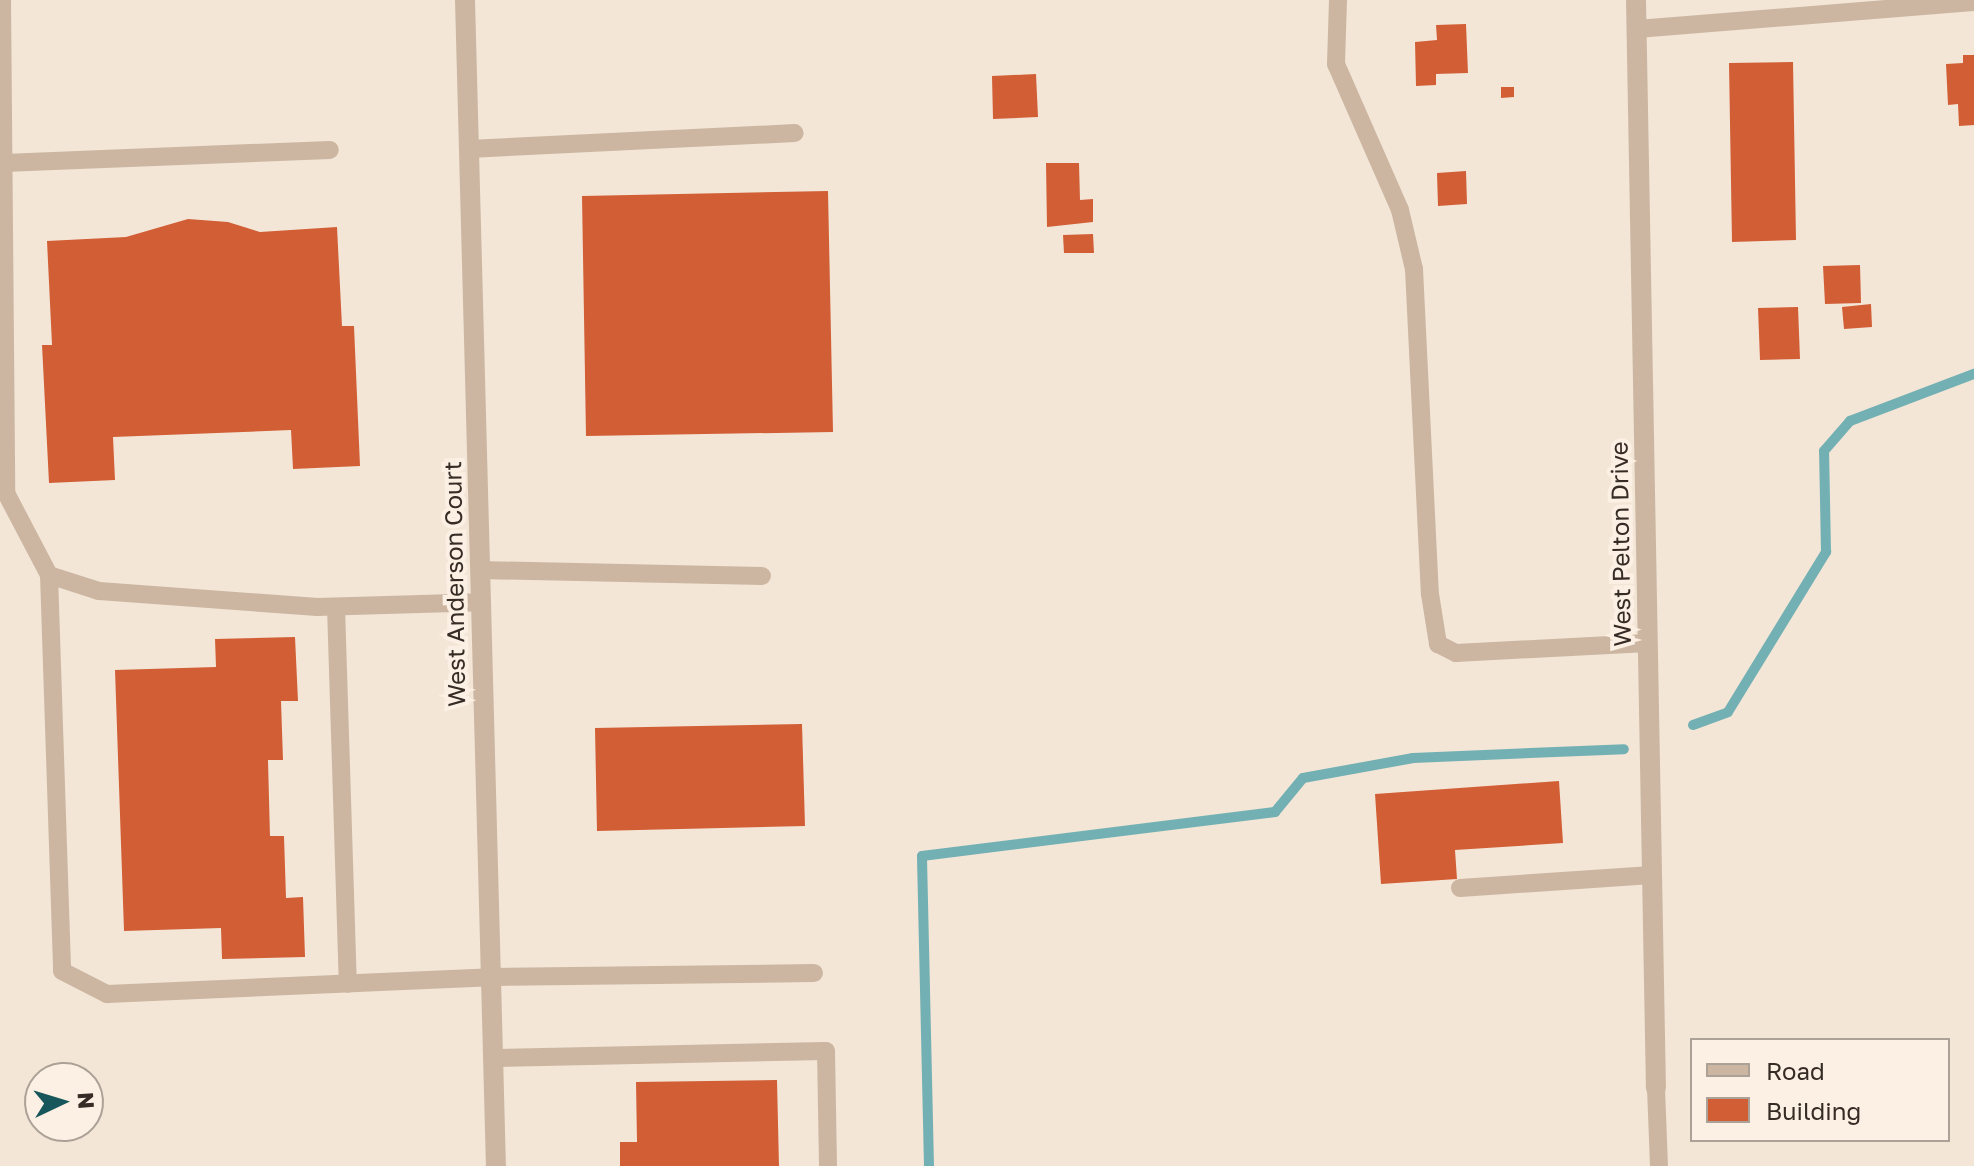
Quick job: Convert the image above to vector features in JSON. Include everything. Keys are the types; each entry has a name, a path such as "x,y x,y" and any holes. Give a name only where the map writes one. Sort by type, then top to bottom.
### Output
{"street":[{"name":"West Anderson Court","path":"465,0 496,1166"},
{"name":"West Pelton Drive","path":"1636,0 1656,1088"}],"lane":[{"path":"2,0 6,493 49,575 62,971 107,994 491,977 814,973"},
{"path":"1338,0 1336,64 1400,210 1414,269 1430,594 1438,644 1456,653 1648,643"},
{"path":"1637,29 1974,2"},
{"path":"469,149 795,133"},
{"path":"4,163 330,150"},
{"path":"480,570 762,576"},
{"path":"49,575 99,591 336,607 481,602"},
{"path":"336,607 348,984"},
{"path":"1460,888 1652,875"},
{"path":"493,1058 826,1051 828,1166"},
{"path":"1656,1088 1659,1166"}],"building":[{"path":"1466,24 1468,73 1436,74 1436,85 1416,86 1415,42 1437,40 1436,25"},
{"path":"1963,55 1974,55 1974,125 1959,126 1958,104 1948,105 1946,64 1963,63"},
{"path":"1793,62 1796,240 1732,242 1729,63"},
{"path":"1036,74 1038,117 993,119 992,76"},
{"path":"1501,87 1514,87 1514,97 1501,98"},
{"path":"1046,163 1079,163 1080,200 1093,199 1093,222 1047,227"},
{"path":"1466,171 1467,204 1438,206 1437,173"},
{"path":"828,191 833,432 586,436 582,196"},
{"path":"188,219 228,222 260,232 337,227 342,326 354,326 360,466 293,469 291,430 113,437 115,480 49,483 42,345 52,345 47,241 126,237"},
{"path":"1093,234 1094,253 1064,253 1063,235"},
{"path":"1860,265 1861,303 1825,304 1823,266"},
{"path":"1871,304 1872,327 1844,329 1842,307"},
{"path":"1798,307 1800,359 1760,360 1758,308"},
{"path":"295,637 298,701 281,701 283,760 268,760 270,836 284,836 286,898 303,897 305,957 222,959 221,928 124,931 115,670 216,667 215,639"},
{"path":"802,724 805,826 597,831 595,728"},
{"path":"1559,781 1563,843 1455,850 1457,879 1381,884 1375,794"},
{"path":"777,1080 779,1166 620,1166 620,1142 637,1142 636,1082"}],"waterway":[{"path":"1693,725 1728,712 1826,552 1824,451 1850,421 1974,374"},
{"path":"929,1166 922,856 1275,812 1303,778 1413,758 1624,749"}]}
